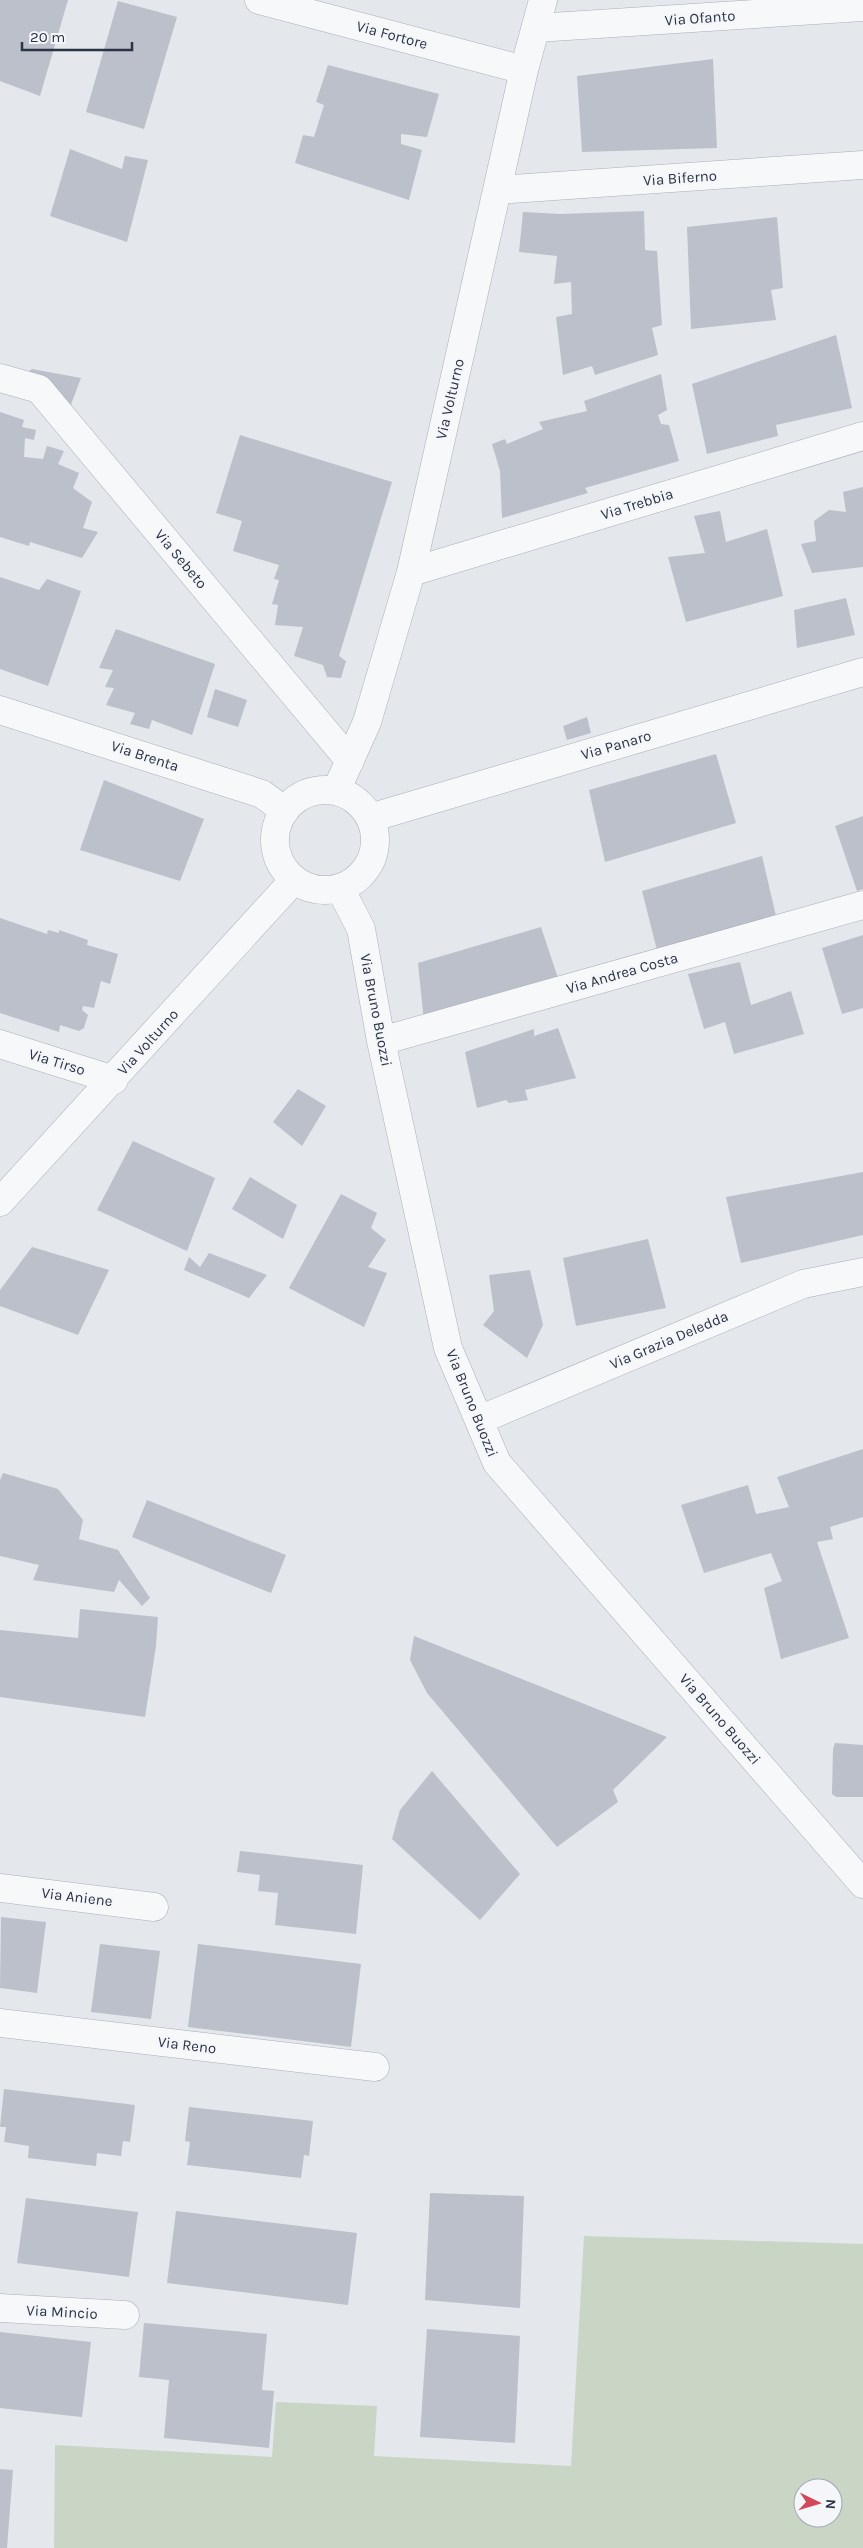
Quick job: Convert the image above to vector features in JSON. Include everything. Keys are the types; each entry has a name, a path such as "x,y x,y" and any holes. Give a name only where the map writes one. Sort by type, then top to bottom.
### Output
{"street":[{"name":"Via Fortore","path":"260,0 524,70"},
{"name":"Via Volturno","path":"336,791 366,722 412,572 524,70 543,0"},
{"name":"Via Ofanto","path":"536,28 863,7"},
{"name":"Via Biferno","path":"498,190 863,165"},
{"name":"Via Sebeto","path":"0,378 40,389 350,761"},
{"name":"Via Trebbia","path":"412,572 863,436"},
{"name":"Via Panaro","path":"370,818 863,672"},
{"name":"Via Brenta","path":"0,710 262,794 285,811"},
{"path":"321,790 336,791 350,797 362,806 370,818 375,835 374,852 367,867 356,880 340,888 316,889 294,880 284,868 277,854 275,839 278,824 285,811 295,800 308,794 321,790"},
{"name":"Via Volturno","path":"0,1202 114,1080 250,926 294,880"},
{"name":"Via Bruno Buozzi","path":"340,888 361,929 381,1041 448,1348 497,1463 863,1884"},
{"name":"Via Andrea Costa","path":"381,1041 863,904"},
{"name":"Via Tirso","path":"0,1044 114,1080"},
{"name":"Via Grazia Deledda","path":"479,1420 803,1284 863,1272"},
{"name":"Via Aniene","path":"0,1888 154,1907"},
{"name":"Via Reno","path":"0,2023 375,2067"},
{"name":"Via Mincio","path":"0,2308 125,2315"}],"green space":[{"path":"584,2236 863,2244 863,2548 54,2548 55,2445 272,2457 276,2402 377,2406 374,2456 571,2466"}],"building":[{"path":"0,0 68,0 40,96 0,81"},
{"path":"118,1 177,17 144,129 86,112"},
{"path":"713,59 717,148 582,152 577,76"},
{"path":"328,65 439,94 427,137 401,134 401,144 422,150 409,200 295,163 303,135 314,137 324,105 316,102"},
{"path":"70,149 122,169 125,156 148,160 127,242 50,216"},
{"path":"644,211 645,250 657,251 662,325 652,328 658,355 595,375 592,366 563,375 556,317 572,314 571,282 554,284 557,256 519,252 523,212 560,214"},
{"path":"777,217 783,288 771,290 776,320 691,329 687,227"},
{"path":"836,335 852,408 776,425 778,436 707,454 692,384"},
{"path":"32,369 81,378 67,415 28,372"},
{"path":"661,374 667,410 658,415 661,424 669,425 679,461 585,488 588,493 502,518 500,471 492,444 505,439 507,444 543,429 539,422 587,411 584,401"},
{"path":"0,412 24,420 22,427 36,430 34,440 25,438 24,457 43,459 47,446 64,451 58,464 79,473 73,488 92,502 83,528 98,532 82,558 30,542 29,546 0,537"},
{"path":"240,435 392,482 339,656 346,661 341,678 327,677 323,665 294,656 303,627 275,625 278,605 272,604 279,580 274,579 279,565 233,551 242,521 216,513"},
{"path":"863,487 863,567 812,573 801,544 816,541 814,521 829,510 846,512 843,492"},
{"path":"720,511 726,542 767,529 783,596 686,622 668,557 705,553 694,516"},
{"path":"0,577 39,590 47,579 81,591 48,686 0,669"},
{"path":"846,598 855,635 797,648 794,610"},
{"path":"116,629 215,664 192,735 152,720 149,729 130,724 135,713 106,705 114,688 105,687 113,670 99,668"},
{"path":"215,689 247,700 238,727 207,717"},
{"path":"587,717 591,733 567,740 563,726"},
{"path":"716,754 736,823 605,862 589,790"},
{"path":"104,780 204,819 180,881 80,850"},
{"path":"863,816 863,889 857,891 835,826"},
{"path":"762,856 776,916 657,950 642,891"},
{"path":"0,918 47,934 48,930 59,933 59,930 88,940 87,945 118,954 110,984 101,981 94,1008 83,1006 82,1010 88,1015 84,1028 79,1031 60,1025 59,1032 0,1013"},
{"path":"541,927 560,984 424,1022 418,963"},
{"path":"863,935 863,1008 842,1014 822,948"},
{"path":"740,962 751,1005 791,991 804,1034 734,1054 725,1022 704,1029 688,974"},
{"path":"558,1028 576,1078 525,1090 528,1100 509,1103 506,1100 477,1108 465,1052 534,1029 534,1036"},
{"path":"298,1089 326,1106 302,1146 273,1122"},
{"path":"133,1141 215,1178 187,1251 97,1210"},
{"path":"863,1172 863,1235 741,1263 726,1197"},
{"path":"250,1177 297,1205 283,1239 232,1209"},
{"path":"341,1194 377,1213 371,1228 386,1240 368,1267 387,1273 364,1327 289,1288"},
{"path":"648,1239 666,1308 576,1326 563,1258"},
{"path":"32,1247 109,1270 78,1335 0,1306 0,1290"},
{"path":"209,1253 267,1275 249,1298 184,1270 189,1257 200,1267"},
{"path":"530,1270 543,1325 527,1358 483,1325 494,1311 489,1275"},
{"path":"863,1449 863,1517 830,1527 833,1539 817,1542 849,1638 781,1659 764,1588 782,1581 771,1553 704,1573 681,1505 748,1485 756,1514 789,1507 777,1477"},
{"path":"3,1473 58,1489 83,1520 79,1539 118,1550 150,1598 142,1606 119,1580 114,1592 33,1580 39,1565 0,1556 0,1480"},
{"path":"147,1500 286,1555 271,1593 132,1537"},
{"path":"80,1609 158,1617 156,1646 145,1717 0,1697 0,1630 78,1638"},
{"path":"414,1636 667,1737 613,1790 618,1802 557,1847 427,1693 410,1660"},
{"path":"835,1743 863,1745 863,1797 836,1797 832,1794 833,1749"},
{"path":"432,1771 520,1874 480,1920 392,1839 400,1810"},
{"path":"240,1851 363,1865 356,1934 275,1925 278,1893 258,1891 260,1875 237,1872"},
{"path":"1,1917 46,1922 37,1993 0,1988"},
{"path":"100,1944 160,1951 151,2019 91,2012"},
{"path":"198,1944 361,1964 351,2047 188,2027"},
{"path":"4,2089 135,2105 130,2142 123,2141 121,2156 97,2153 96,2166 28,2158 29,2146 4,2142 6,2127 0,2127"},
{"path":"189,2107 313,2121 309,2156 304,2155 301,2178 187,2165 190,2142 185,2141"},
{"path":"430,2193 524,2196 520,2308 425,2300"},
{"path":"26,2198 138,2212 129,2277 17,2263"},
{"path":"176,2211 357,2233 348,2305 167,2283"},
{"path":"144,2323 267,2334 262,2390 274,2391 269,2448 164,2438 169,2380 139,2377"},
{"path":"427,2329 520,2336 515,2443 420,2437"},
{"path":"0,2332 91,2342 82,2417 0,2408"},
{"path":"0,2469 13,2470 7,2548 0,2548"}]}
